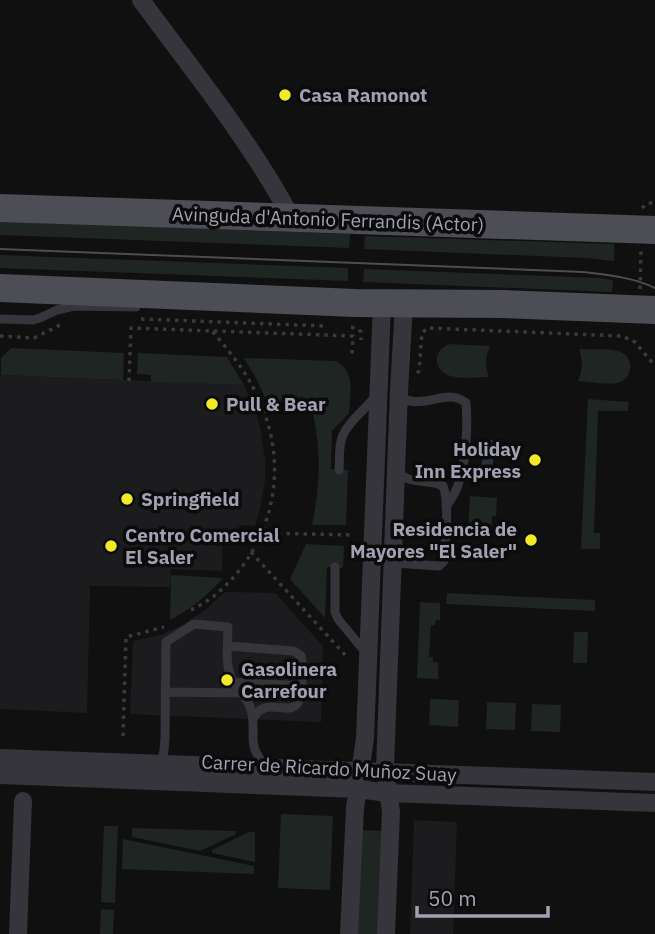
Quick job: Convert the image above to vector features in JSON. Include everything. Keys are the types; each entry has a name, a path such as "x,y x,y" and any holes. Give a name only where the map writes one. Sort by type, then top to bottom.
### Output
{"main road":[{"name":"Avinguda d'Antonio Ferrandis (Actor)","path":"0,208 646,228"},
{"path":"0,288 393,303 648,302"}],"street":[{"path":"141,0 232,122 290,217"},
{"path":"387,934 391,812 385,773 400,383 393,303"},
{"path":"349,934 354,823 365,738 379,391 393,303"},
{"name":"Carrer de Ricardo Muñoz Suay","path":"0,758 268,768 359,780 388,793 655,803"},
{"name":"Carrer de Ricardo Muñoz Suay","path":"0,775 359,780 385,773 655,782"},
{"path":"18,934 23,801"}],"lane":[{"path":"0,319 33,320 74,306 139,307 163,296"},
{"path":"400,383 402,398 408,401 424,402 448,397 461,398 466,403 462,473 446,507"},
{"path":"339,470 343,434 379,391"},
{"path":"393,563 439,566 444,561 446,507 446,492 443,486 437,482 408,479 401,476 396,468"},
{"path":"335,568 335,612 365,649 369,660"},
{"path":"160,764 165,737 166,642 194,624 228,626 228,668 250,707 255,750 268,768"},
{"path":"228,646 294,651 301,656 302,685 298,705 292,708 268,707 256,713 253,719"},
{"path":"233,681 302,685"},
{"path":"164,691 243,693"},
{"path":"0,748 24,759"}],"path":[{"path":"648,302 646,228 648,203 655,203"},
{"path":"137,319 327,326"},
{"path":"0,336 34,338 69,321"},
{"path":"341,327 354,327 361,332 361,347"},
{"path":"129,381 131,328 353,336 352,354"},
{"path":"400,383 419,371 422,333 427,328 622,336 635,342 655,366"},
{"path":"190,611 229,582 251,552 274,499 276,477 274,451 262,407 251,383 234,357 212,331"},
{"path":"635,342 639,336"},
{"path":"261,533 353,535"},
{"path":"251,552 347,657"},
{"path":"123,736 126,638 168,625"}],"shaded area":[{"path":"0,221 350,234 349,248 0,235"},
{"path":"365,236 614,244 614,261 364,249"},
{"path":"0,255 348,268 348,281 0,268"},
{"path":"364,269 613,280 612,292 363,282"},
{"path":"449,344 490,346 486,361 489,377 451,376 440,369 437,356 441,349"},
{"path":"11,348 124,353 123,380 1,375 1,358"},
{"path":"579,349 624,353 630,362 627,377 617,383 578,381 582,365"},
{"path":"138,353 227,357 244,385 151,382 151,375 137,374"},
{"path":"244,358 336,361 347,371 351,391 349,413 332,431 331,469 348,470 346,525 312,525 319,464 311,404 267,402"},
{"name":"Centro Comercial El Saler","path":"0,375 244,385 260,427 265,460 261,504 255,526 241,525 223,542 222,571 171,569 170,587 90,586 87,713 0,709"},
{"path":"588,399 629,402 628,411 598,411 594,533 600,533 600,549 581,549"},
{"path":"470,496 497,498 491,534 468,532"},
{"path":"306,544 344,546 343,568 327,567 325,618 290,579"},
{"path":"171,575 223,578 198,602 170,620"},
{"name":"Gasolinera Carrefour","path":"225,592 275,593 323,646 321,722 130,714 133,641 161,635 184,624"},
{"path":"447,593 595,600 595,611 446,604"},
{"path":"420,602 440,603 440,620 436,620 435,625 431,626 429,657 433,657 433,662 438,662 438,679 417,678"},
{"path":"574,632 588,632 587,663 573,663"},
{"path":"430,699 459,700 458,727 429,725"},
{"path":"487,702 516,703 515,730 486,729"},
{"path":"532,704 561,705 560,732 531,731"},
{"path":"281,814 333,816 330,890 278,888"},
{"path":"414,820 457,822 453,934 410,934"},
{"path":"104,826 118,826 115,903 101,902"},
{"path":"132,828 236,831 236,834 200,851 132,837"},
{"path":"360,830 385,831 382,934 357,934"},
{"path":"249,832 255,832 255,862 212,853 212,850"},
{"path":"123,839 254,866 254,874 122,869"},
{"path":"101,909 114,910 113,934 100,934"}],"water":[{"path":"483,440 494,440 493,465 485,481 481,481"}],"tram line":[{"path":"0,249 583,272 611,275 655,288"}],"place":[{"name":"Casa Ramonot","path":"285,95"},
{"name":"Pull & Bear","path":"212,404"},
{"name":"Holiday Inn Express","path":"535,460"},
{"name":"Springfield","path":"127,499"},
{"name":"Residencia de Mayores \"El Saler\"","path":"531,540"},
{"name":"Centro Comercial El Saler","path":"111,546"},
{"name":"Gasolinera Carrefour","path":"227,680"}]}
